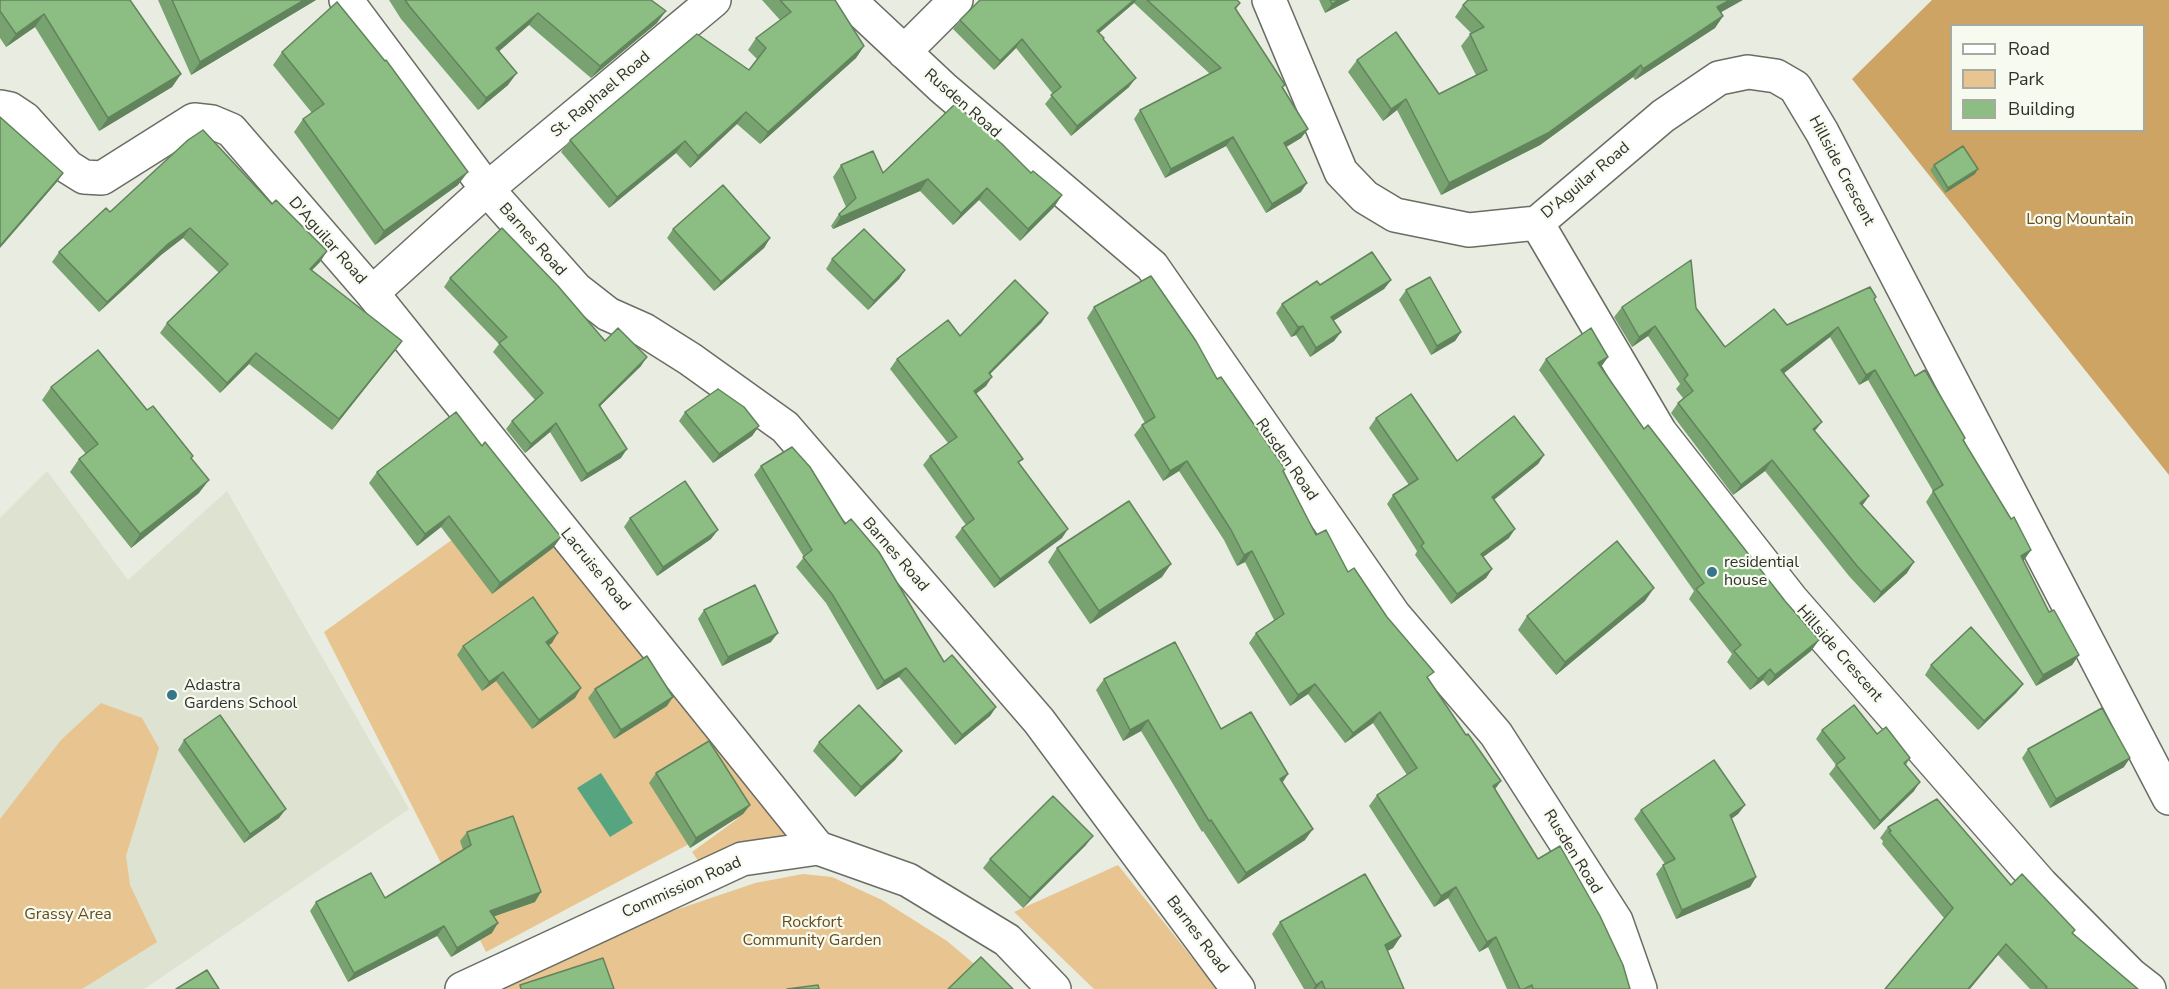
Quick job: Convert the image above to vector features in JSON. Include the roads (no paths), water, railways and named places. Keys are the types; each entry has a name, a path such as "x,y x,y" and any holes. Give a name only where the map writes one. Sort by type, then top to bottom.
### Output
{"street":[{"path":"346,0 487,189"},
{"name":"St. Raphael Road","path":"487,189 714,0"},
{"name":"Rusden Road","path":"849,0 943,88 1152,266 1394,615 1496,734 1616,921 1640,989"},
{"path":"904,52 956,0"},
{"name":"D'Aguilar Road","path":"1269,0 1341,172 1365,196 1395,215 1469,230 1537,223 1663,116 1719,78 1748,72 1776,76 1795,87"},
{"name":"Hillside Crescent","path":"1795,87 1822,132 2169,798"},
{"name":"D'Aguilar Road","path":"0,107 10,109 25,119 68,167 84,177 102,178 194,120 212,122 231,130 372,293 487,189"},
{"name":"Barnes Road","path":"487,189 576,289 592,302 608,314 644,330 690,359 785,427 1039,721 1238,989"},
{"name":"Hillside Crescent","path":"1537,223 1660,432 1792,600 2041,884 2131,975 2149,989"},
{"name":"Lacruise Road","path":"372,293 818,848"},
{"name":"Commission Road","path":"462,989 742,859 818,848 908,880 1007,940 1054,989"}],"place":[{"name":"residential house","path":"1712,572"},
{"name":"Adastra Gardens School","path":"172,695"}],"park label":[{"name":"Long Mountain","path":"2080,220"},
{"name":"Grassy Area","path":"68,915"},
{"name":"Rockfort Community Garden","path":"812,932"}]}
